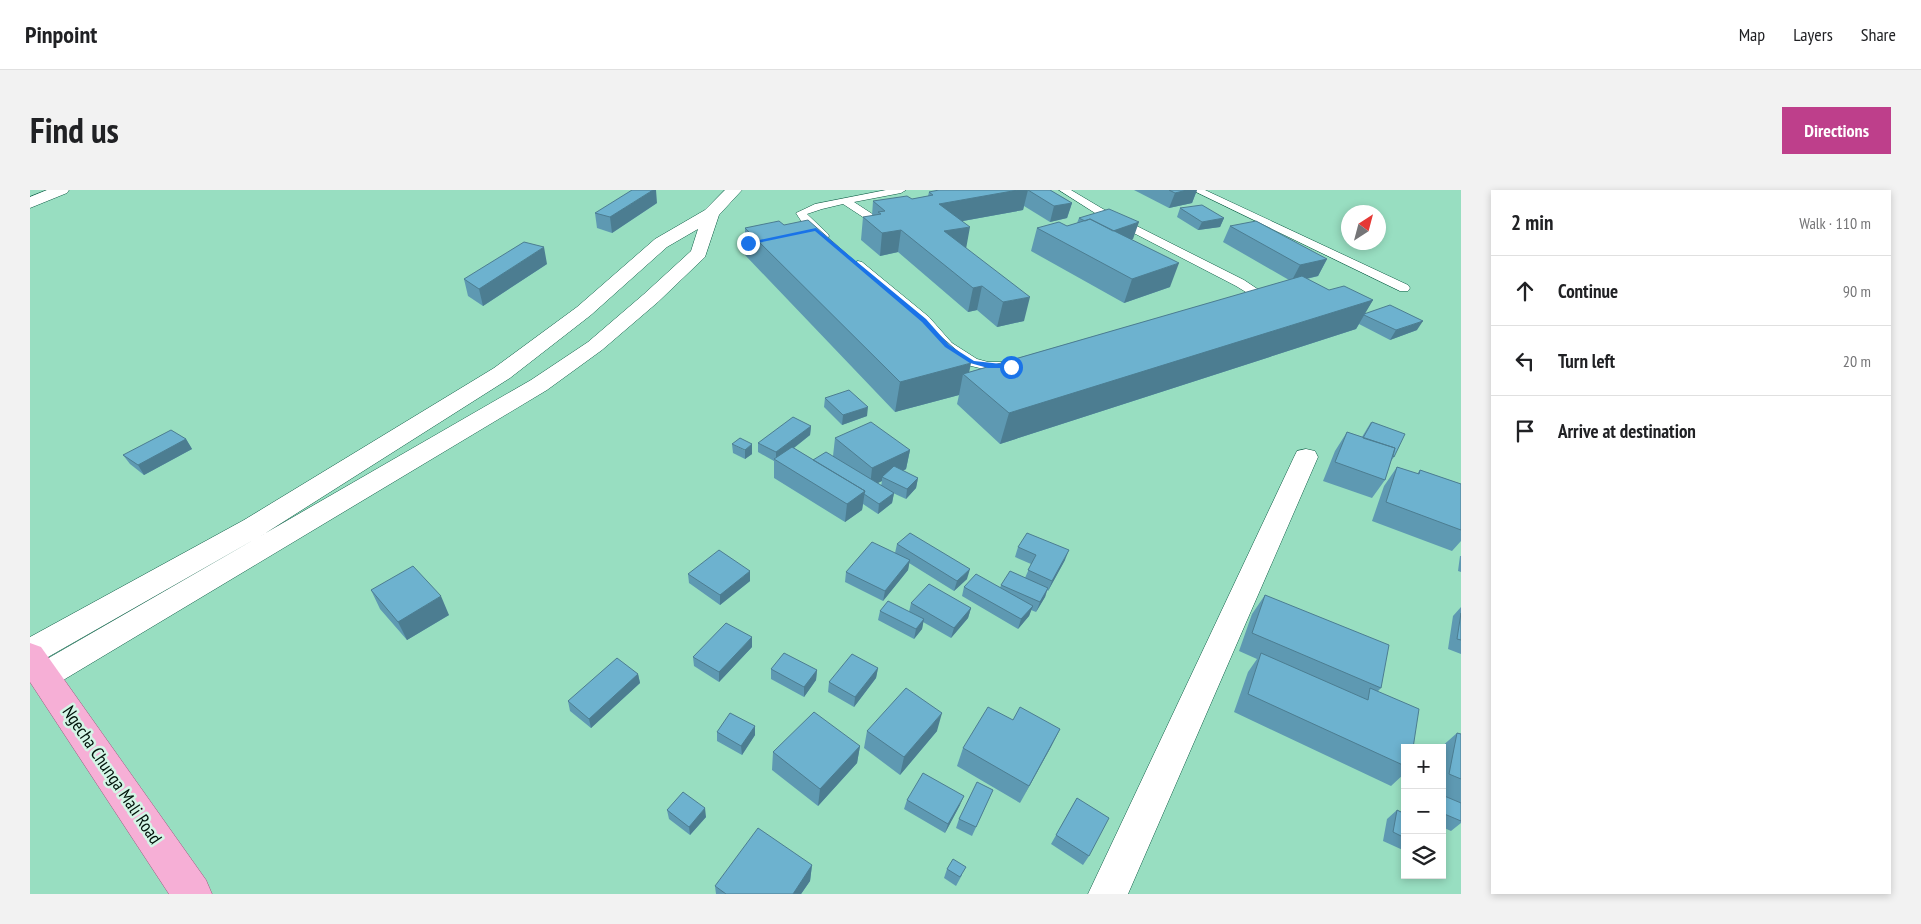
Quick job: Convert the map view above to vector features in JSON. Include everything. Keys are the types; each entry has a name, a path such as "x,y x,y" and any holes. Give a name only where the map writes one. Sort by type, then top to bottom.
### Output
{"main road":[{"name":"Ngecha Chunga Mali Road","path":"35,661 192,894"}],"street":[{"path":"30,203 38,195 61,190"},
{"path":"35,661 376,453 502,373 584,311 661,243 711,214 734,190"},
{"path":"35,661 540,385 595,346 651,298 699,253 711,214"},
{"path":"1108,894 1306,457"}],"lane":[{"path":"831,242 807,222 801,213 820,206 902,190"},
{"path":"1064,190 1099,210 1240,282 1254,293 1255,299 1229,306"},
{"path":"1197,190 1404,288"},
{"path":"845,202 873,218"},
{"path":"797,233 816,229"},
{"path":"845,254 924,320 947,346 972,362 988,366 1011,367 1030,362"}],"building":[{"path":"632,190 653,190 610,217 595,213"},
{"path":"939,190 1018,190 939,204 970,227 944,231 1030,297 1003,302 982,286 973,288 901,230 882,233 863,217 881,214 878,212 885,211 873,201 907,196 912,199 933,195 929,192"},
{"path":"1028,190 1050,190 1072,203 1054,206"},
{"path":"1169,190 1187,190 1175,193"},
{"path":"1202,205 1224,218 1202,222 1180,208"},
{"path":"1109,209 1139,222 1113,231 1090,219 1085,221 1079,218"},
{"path":"1090,219 1179,263 1132,279 1037,228 1059,222 1067,226"},
{"path":"808,220 971,363 900,382 745,228 779,221 784,225"},
{"path":"1256,221 1327,259 1300,265 1230,226"},
{"path":"524,242 544,247 479,289 464,279"},
{"path":"1302,276 1329,290 1344,286 1373,300 1009,413 963,374"},
{"path":"1390,305 1423,321 1396,330 1364,315"},
{"path":"849,390 868,407 843,415 825,398"},
{"path":"793,417 811,426 776,452 758,443"},
{"path":"871,422 910,450 872,468 835,438"},
{"path":"1372,422 1405,434 1394,457 1395,448 1363,438"},
{"path":"171,430 186,439 138,465 123,455"},
{"path":"1347,432 1395,448 1385,480 1335,462"},
{"path":"740,438 752,444 745,450 732,444"},
{"path":"792,447 865,491 847,504 774,459"},
{"path":"826,452 894,493 879,504 864,494 865,491 813,460"},
{"path":"894,466 918,478 907,489 882,477"},
{"path":"1397,467 1419,474 1420,470 1461,484 1461,530 1386,502"},
{"path":"910,533 970,569 957,581 897,544"},
{"path":"1027,533 1069,550 1052,581 1028,570 1036,555 1018,547"},
{"path":"872,542 910,560 885,591 846,572"},
{"path":"719,550 750,571 720,595 688,574"},
{"path":"413,566 441,596 398,622 371,590"},
{"path":"1010,571 1048,588 1040,602 1001,585"},
{"path":"976,574 1033,606 1021,619 964,587"},
{"path":"929,584 971,608 954,628 911,603"},
{"path":"1265,595 1389,645 1381,688 1252,633"},
{"path":"888,601 924,619 916,629 880,611"},
{"path":"1461,613 1461,640 1457,639"},
{"path":"726,623 752,637 719,672 693,657"},
{"path":"784,653 817,670 804,687 771,669"},
{"path":"1261,653 1368,700 1370,688 1419,709 1414,744 1401,744 1401,764 1248,694"},
{"path":"852,654 878,668 855,697 829,682"},
{"path":"617,658 638,674 589,719 568,701"},
{"path":"906,688 942,713 904,757 867,731"},
{"path":"988,707 1013,720 1020,707 1060,729 1029,786 963,748"},
{"path":"814,712 860,746 820,789 773,752"},
{"path":"730,713 755,726 741,746 717,732"},
{"path":"1457,733 1461,734 1461,779 1449,774"},
{"path":"923,773 964,796 948,824 907,800"},
{"path":"977,782 993,790 976,827 959,819"},
{"path":"683,792 705,808 689,827 667,810"},
{"path":"1446,797 1461,803 1461,821 1446,815"},
{"path":"1077,798 1109,818 1089,856 1056,835"},
{"path":"1397,810 1401,812 1401,836 1393,832"},
{"path":"758,828 812,865 793,894 726,894 715,886"},
{"path":"953,859 966,867 960,877 947,869"}],"route":[{"path":"748,243 816,229 924,320 947,346 972,362 988,366 1011,367"}]}
